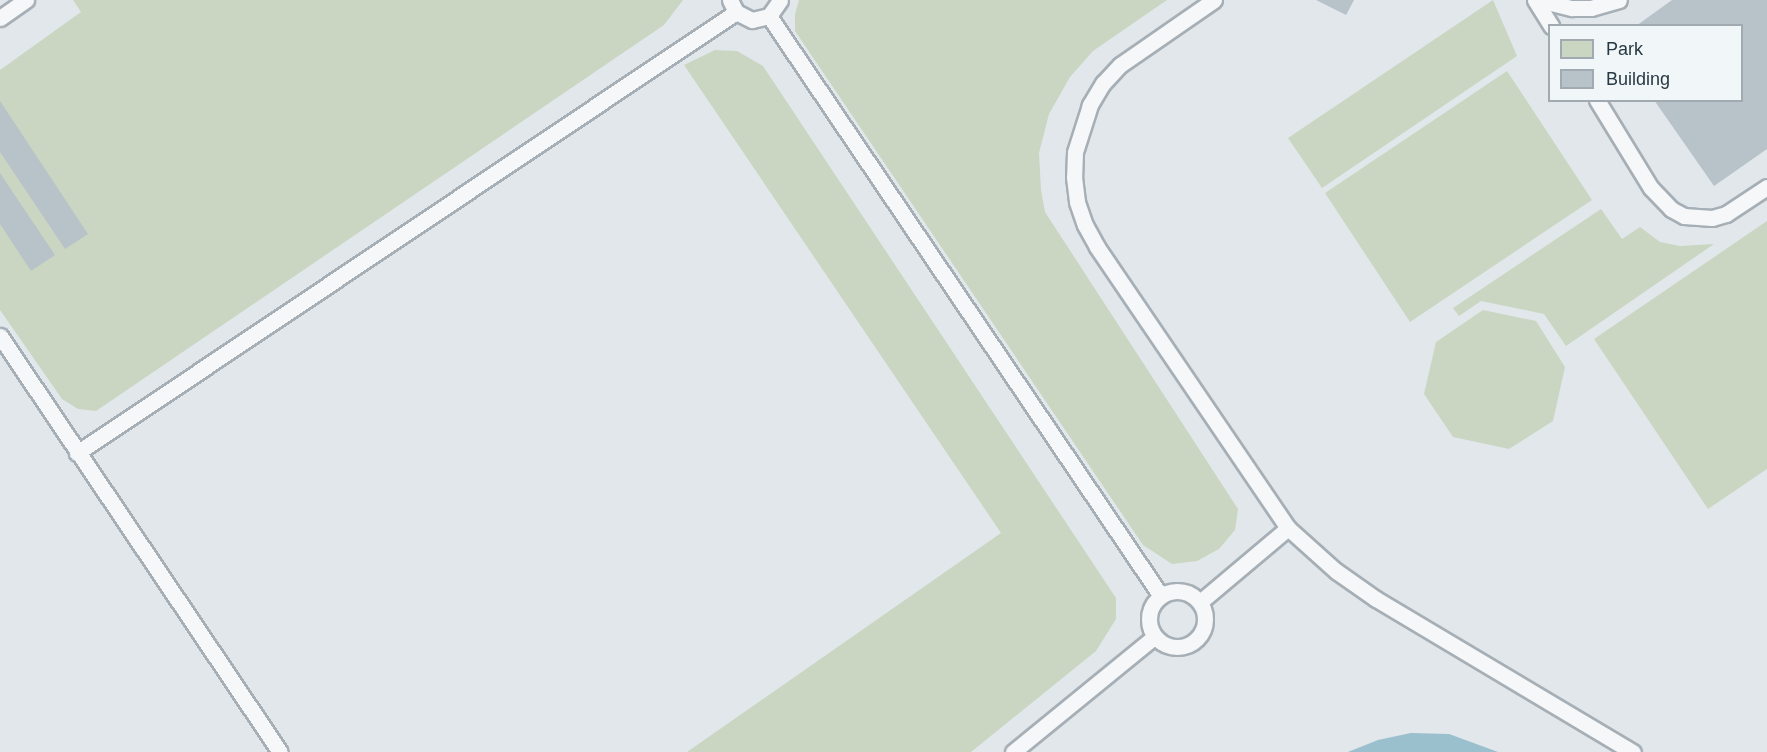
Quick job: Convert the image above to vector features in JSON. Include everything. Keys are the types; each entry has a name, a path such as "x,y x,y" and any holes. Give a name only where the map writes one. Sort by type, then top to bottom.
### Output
{"lane":[{"path":"0,18 26,0"},
{"path":"77,453 733,6 752,20 769,16 780,0"},
{"path":"1214,0 1140,50 1103,83 1087,112 1075,152 1074,177 1077,201 1085,225 1097,247 1288,528 1336,571 1376,599 1633,752"},
{"path":"1537,0 1572,8 1591,8 1619,0"},
{"path":"1537,0 1550,24"},
{"path":"769,16 1161,596"},
{"path":"1598,102 1651,188 1671,209 1684,216 1712,218 1726,214 1767,187"},
{"path":"0,336 280,752"},
{"path":"1200,602 1288,528"},
{"path":"1181,591 1200,602 1205,614 1204,626 1199,637 1189,645 1176,648 1164,645 1154,637 1149,615 1153,604 1161,596 1181,591"},
{"path":"1013,752 1154,637"}],"green space":[{"path":"73,0 683,0 664,25 96,411 78,409 62,399 0,310 0,70 81,12"},
{"path":"799,0 1167,0 1093,51 1070,77 1049,114 1039,153 1041,190 1045,212 1238,509 1235,530 1219,549 1197,561 1172,564 1143,545 795,31 795,14"},
{"path":"1493,0 1517,56 1322,188 1288,138"},
{"path":"715,50 737,51 763,66 1116,598 1116,619 1096,651 971,752 687,752 1001,533 684,65"},
{"path":"1507,71 1592,200 1410,322 1325,193"},
{"path":"1601,209 1622,239 1640,227 1660,242 1680,246 1714,244 1566,346 1544,314 1481,301 1459,316 1453,308"},
{"path":"1767,221 1767,469 1708,509 1594,339"},
{"path":"1483,310 1536,321 1565,367 1553,421 1509,449 1453,437 1424,394 1436,342"}],"water":[{"path":"1411,733 1449,734 1498,752 1348,752 1378,740"}],"building":[{"path":"1316,0 1354,0 1346,15"},
{"path":"1672,0 1767,0 1767,149 1714,186 1655,102 1743,102 1743,24 1639,24"},
{"path":"0,101 88,234 65,249 0,152"},
{"path":"0,173 55,255 31,271 0,224"}]}
